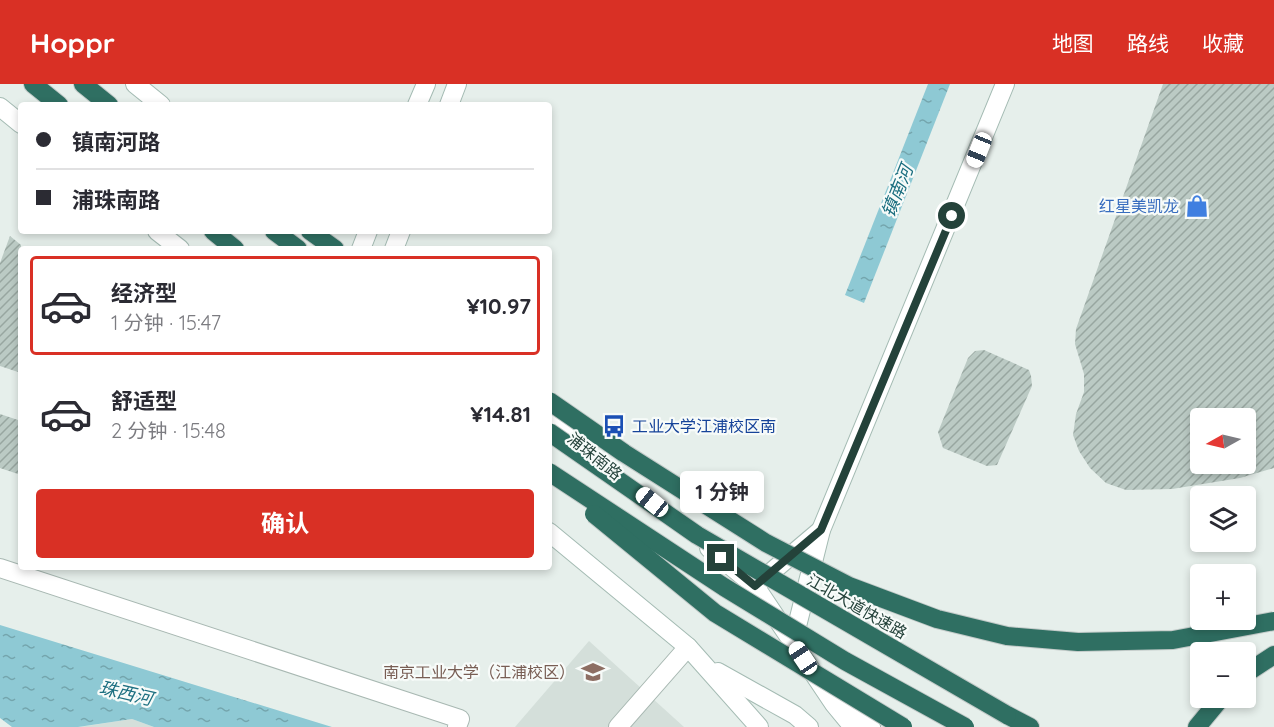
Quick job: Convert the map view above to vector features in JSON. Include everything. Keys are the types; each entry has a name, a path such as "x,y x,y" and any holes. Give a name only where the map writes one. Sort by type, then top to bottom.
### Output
{"highway":[{"path":"33,84 55,102"},
{"path":"83,84 105,102"},
{"path":"217,234 232,246"},
{"path":"278,234 294,246"},
{"path":"314,234 332,246"},
{"path":"552,403 624,453 766,543 849,586 937,619 1007,636 1078,642 1173,640 1274,621"},
{"name":"江北大道快速路","path":"552,434 697,535 1030,727"},
{"path":"552,476 724,587 835,655 966,727"},
{"path":"552,477 715,613 903,727"},
{"path":"1256,667 1274,655"},
{"path":"1197,727 1213,708"}],"street":[{"path":"135,84 157,102"},
{"path":"418,102 426,84"},
{"path":"450,102 457,84"},
{"path":"793,642 821,530 1005,84"},
{"path":"0,107 18,122"},
{"path":"161,234 176,246"},
{"path":"320,234 334,246"},
{"name":"浦珠南路","path":"552,421 755,586 834,704 853,727"},
{"path":"755,586 821,530"},
{"path":"552,534 688,647 759,727"},
{"path":"0,568 460,719 457,727"},
{"path":"618,727 688,647"},
{"path":"708,667 795,715 809,727"},
{"name":"浦珠南路","path":"834,704 871,727"}],"shaded area":[{"name":"南京工业大学（江浦校区）","path":"589,641 684,727 515,727"},
{"path":"132,719 154,727 78,727 86,726"}],"water":[{"name":"镇南河","path":"928,84 950,84 864,303 845,295"},
{"name":"珠西河","path":"0,625 332,727 154,727 132,719 78,727 12,727 0,718"}],"building":[{"name":"红星美凯龙","path":"1163,84 1274,84 1274,468 1256,473 1256,408 1190,408 1190,474 1254,474 1172,489 1126,490 1106,483 1090,468 1079,451 1073,435 1076,414 1084,392 1084,374 1075,344 1076,329"},
{"path":"10,236 21,245 18,246 18,372 0,366 0,263"},
{"path":"984,350 1029,370 1032,386 997,465 987,466 943,448 938,432 968,358 975,351"},
{"path":"0,414 18,420 18,474 0,468"}],"place":[{"name":"红星美凯龙","path":"1197,206"},
{"name":"工业大学江浦校区南","path":"614,426"},
{"name":"南京工业大学（江浦校区）","path":"593,672"}],"route":[{"path":"721,558 755,586 821,530 952,216"}]}
